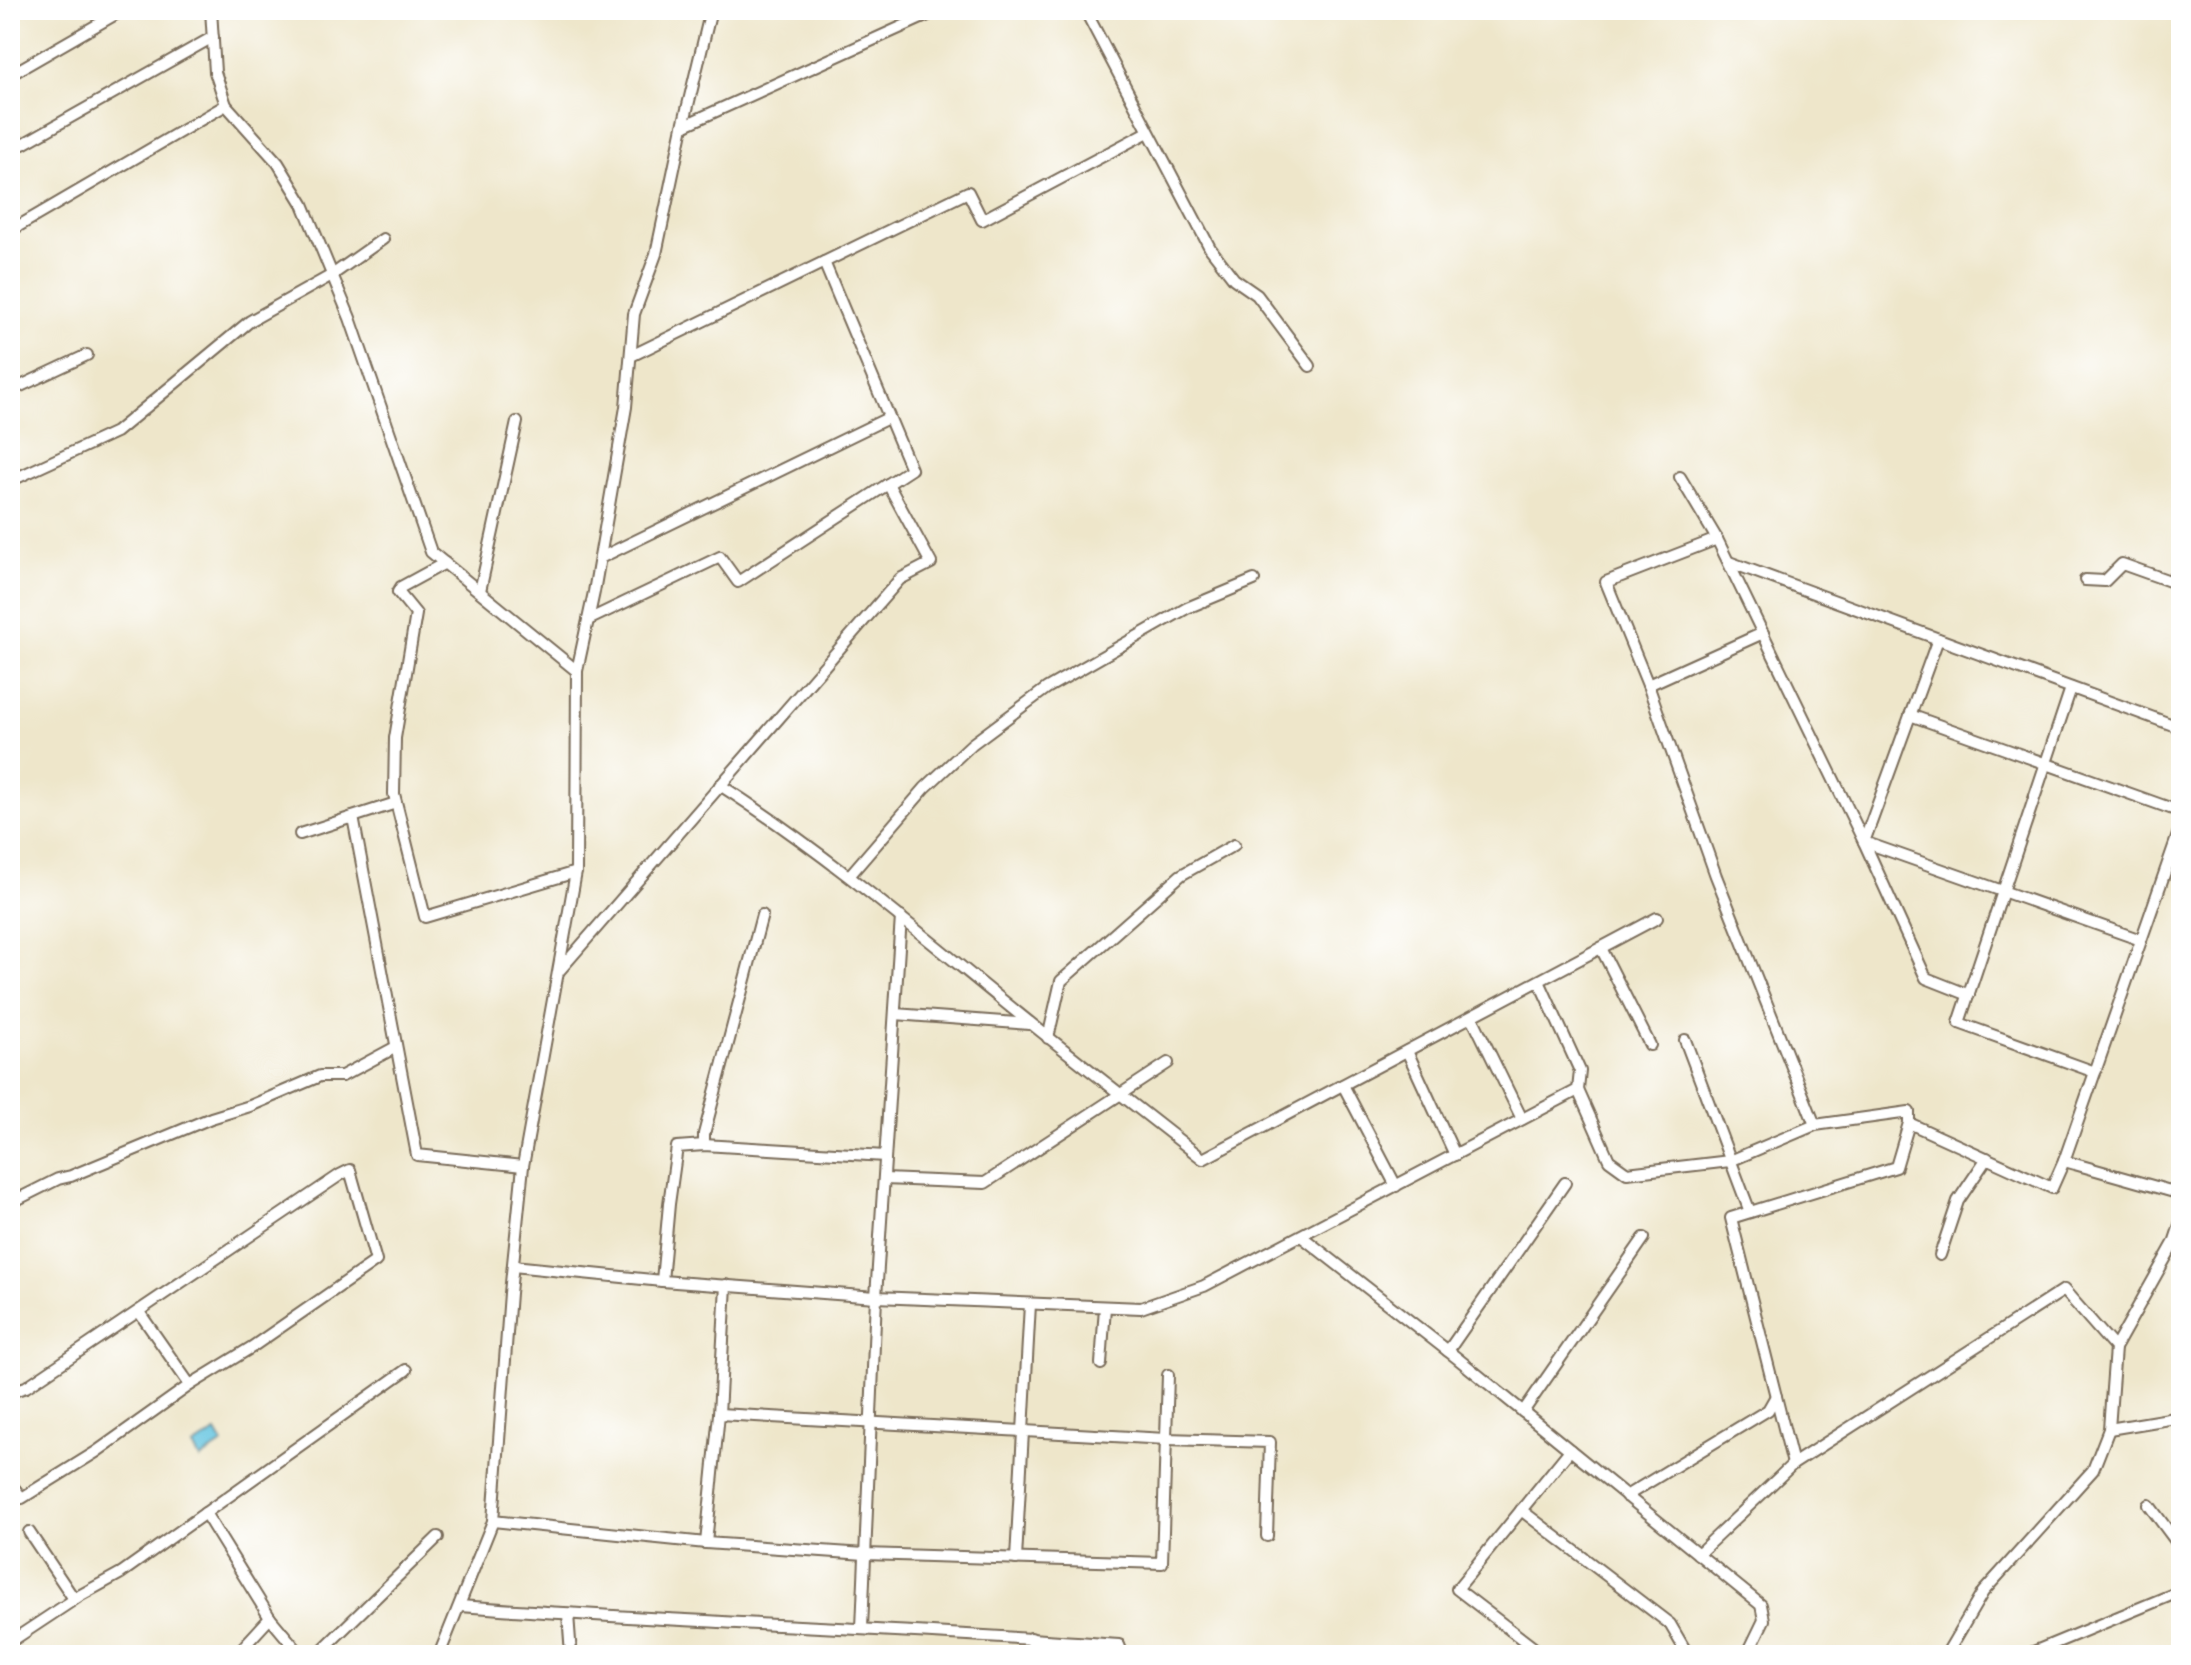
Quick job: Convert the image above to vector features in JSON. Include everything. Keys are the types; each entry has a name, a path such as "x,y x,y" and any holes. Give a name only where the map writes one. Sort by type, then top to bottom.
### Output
{"street":[{"path":"10,75 123,10"},
{"path":"211,10 215,72 226,105 278,163 303,204 350,318 431,552 577,671"},
{"path":"439,1655 493,1521 523,1166 576,872 577,671 626,407 634,314 656,254 711,10"},
{"path":"683,126 939,10"},
{"path":"1085,10 1210,248 1234,279 1257,295 1310,366"},
{"path":"23,144 213,37"},
{"path":"10,231 226,105"},
{"path":"631,356 968,192 982,220 1148,132"},
{"path":"10,481 116,432 250,321 332,275 383,239"},
{"path":"588,620 720,557 738,582 911,469 824,262"},
{"path":"10,391 87,355"},
{"path":"600,558 888,418"},
{"path":"480,591 517,422"},
{"path":"1680,477 1729,562 1926,978 1969,995"},
{"path":"557,973 900,579 931,563 888,484"},
{"path":"1717,539 1606,582 1648,685 1716,876 1815,1125"},
{"path":"1729,562 2181,728"},
{"path":"445,563 401,587 398,592 416,614 395,738 394,794 425,917 576,872"},
{"path":"2085,580 2105,581 2122,564 2181,585"},
{"path":"850,875 925,788 972,744 1047,688 1187,608 1254,580"},
{"path":"1648,685 1763,633"},
{"path":"1864,842 1938,639"},
{"path":"2071,688 1959,1023 2095,1072"},
{"path":"1910,715 2181,812"},
{"path":"720,785 850,875 1048,1038 1203,1159 1657,918"},
{"path":"300,834 396,803"},
{"path":"353,817 417,1155 523,1166"},
{"path":"1909,1123 2052,1188 2181,826"},
{"path":"1864,842 2141,940"},
{"path":"1048,1038 1061,981 1181,875 1234,845"},
{"path":"704,1145 704,1134 762,915"},
{"path":"862,1628 876,1297 901,917"},
{"path":"1601,948 1650,1045"},
{"path":"1539,981 1580,1071 1578,1090 1609,1160 1627,1173 1730,1161 1815,1125 1909,1112 1909,1123 1896,1167 1731,1218 1793,1464"},
{"path":"895,1014 1031,1024"},
{"path":"1472,1017 1522,1119"},
{"path":"1685,1040 1750,1212"},
{"path":"10,1203 58,1179 320,1076 342,1076 396,1047"},
{"path":"1407,1051 1455,1155"},
{"path":"884,1179 985,1183 1168,1063"},
{"path":"1343,1085 1396,1186"},
{"path":"513,1266 876,1297 1141,1308 1204,1286 1578,1090"},
{"path":"662,1281 677,1147 704,1145 885,1156"},
{"path":"1940,1255 1958,1201 1987,1158"},
{"path":"2064,1161 2181,1194"},
{"path":"10,1392 26,1387 350,1170 376,1261 96,1452 29,1494 22,1498 10,1483"},
{"path":"1448,1351 1565,1183"},
{"path":"1946,1655 1983,1592 2093,1470 2109,1429 2115,1348 2174,1243 2181,1222"},
{"path":"1301,1236 1761,1605 1764,1620 1747,1655"},
{"path":"1523,1412 1644,1238"},
{"path":"706,1543 719,1414 726,1285"},
{"path":"1698,1554 1793,1464 2064,1290 2115,1348"},
{"path":"1016,1559 1030,1304"},
{"path":"1101,1364 1105,1307"},
{"path":"139,1312 190,1385"},
{"path":"10,1642 74,1599 121,1573 406,1370"},
{"path":"493,1521 706,1543 865,1554 1162,1563 1168,1375"},
{"path":"1626,1496 1768,1410 1776,1396"},
{"path":"719,1414 1023,1432 1270,1442 1267,1536"},
{"path":"2109,1429 2181,1417"},
{"path":"1543,1655 1457,1589 1570,1450"},
{"path":"2149,1505 2181,1548"},
{"path":"1521,1510 1670,1624 1688,1655"},
{"path":"205,1513 270,1618 301,1655"},
{"path":"29,1532 74,1599"},
{"path":"317,1655 438,1537"},
{"path":"2026,1655 2181,1591"},
{"path":"460,1606 1031,1638 1119,1645 1123,1655"},
{"path":"568,1614 571,1655"},
{"path":"236,1655 270,1618"},
{"path":"1031,1638 1036,1655"}],"water":[{"path":"216,1432 223,1444 200,1459 193,1446"}]}
